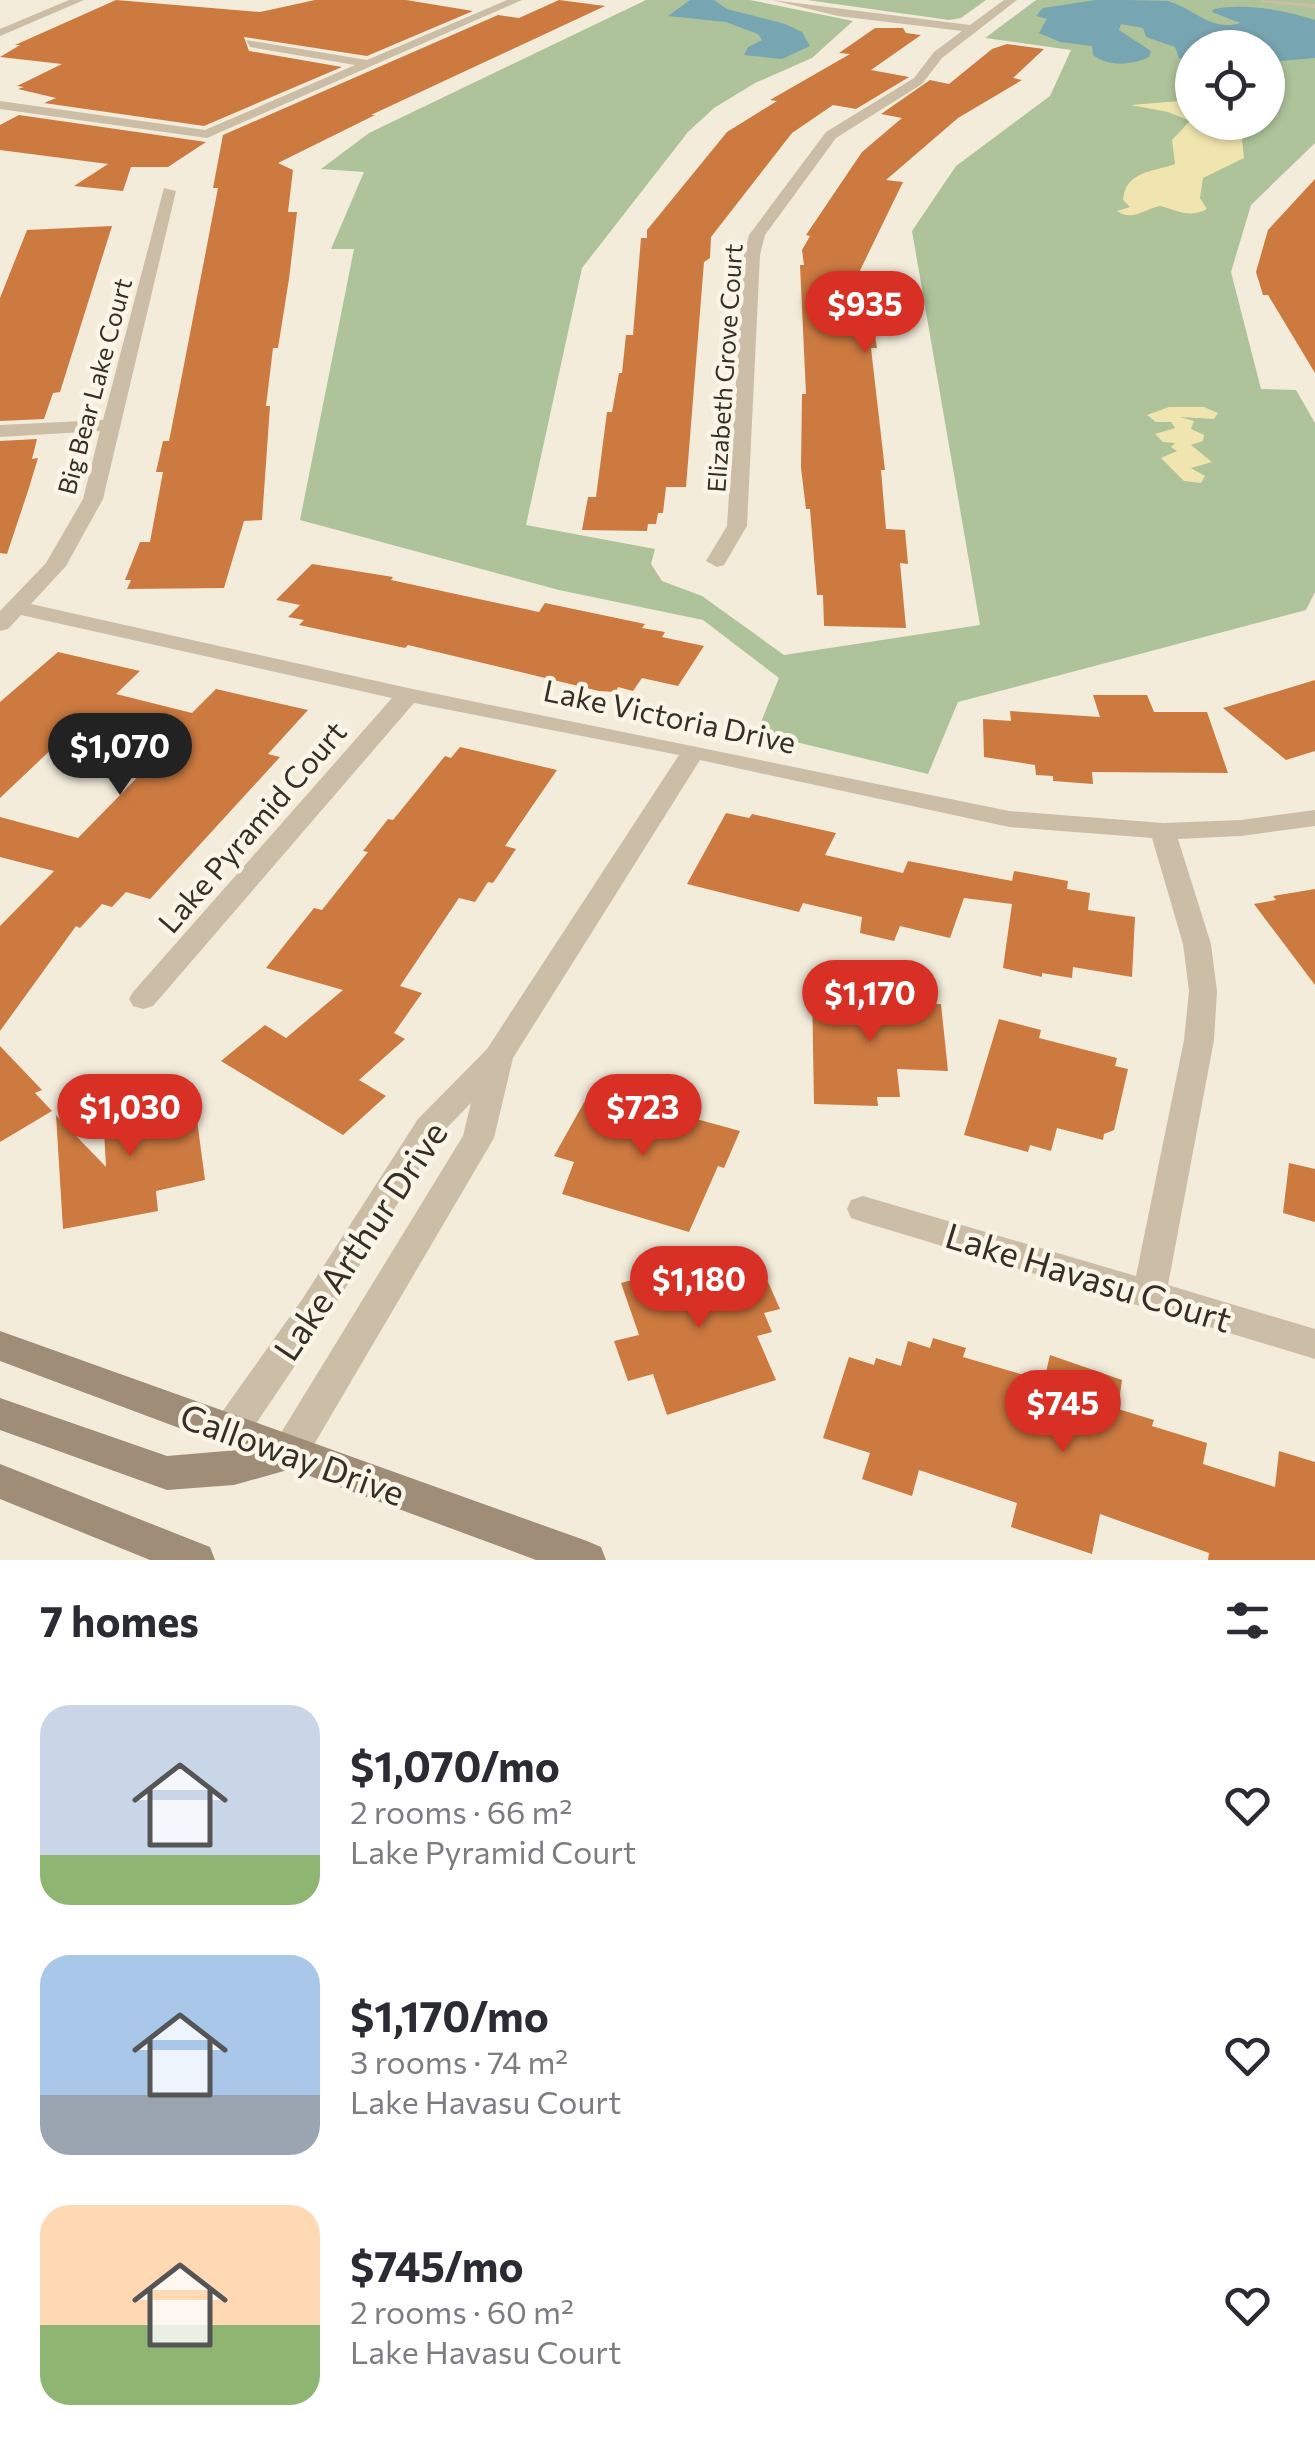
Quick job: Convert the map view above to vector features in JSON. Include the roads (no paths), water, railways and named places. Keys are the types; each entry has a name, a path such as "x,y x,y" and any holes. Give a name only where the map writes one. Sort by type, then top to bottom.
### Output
{"main road":[{"name":"Calloway Drive","path":"0,1346 587,1560"},
{"path":"0,1414 167,1472 234,1468 289,1452"},
{"path":"0,1481 196,1560"}],"street":[{"path":"0,33 78,0"},
{"path":"483,0 511,2"},
{"path":"778,0 971,29"},
{"name":"Elizabeth Grove Court","path":"717,562 737,526 752,255 757,236 830,135 918,81 938,56 1011,0"},
{"path":"0,105 206,134 511,2"},
{"path":"250,43 368,64"},
{"name":"Big Bear Lake Court","path":"9,616 55,566 93,499 169,191"},
{"path":"0,431 112,424"},
{"name":"Lake Victoria Drive","path":"9,616 694,750 1009,820 1163,830 1241,828 1315,818"},
{"name":"Lake Pyramid Court","path":"143,1000 408,695"},
{"name":"Lake Arthur Drive","path":"230,1431 315,1308 429,1127 498,1057 694,750"},
{"path":"1149,1294 1200,1040 1203,991 1197,944 1163,830"},
{"name":"Lake Arthur Drive","path":"289,1452 478,1138 498,1057"},
{"name":"Lake Havasu Court","path":"864,1209 1315,1344"}],"lane":[{"path":"1263,0 1315,6"}],"water":[{"path":"690,0 714,0 727,9 785,24 802,32 810,46 782,59 744,55 748,47 762,40 758,34 726,22 668,16"},
{"path":"1096,0 1168,1 1203,18 1230,25 1240,23 1212,12 1214,9 1252,7 1278,11 1315,20 1315,58 1285,61 1285,30 1175,30 1175,47 1146,37 1143,28 1121,24 1119,30 1151,51 1143,60 1113,63 1093,55 1092,46 1060,42 1039,33 1047,19 1036,16 1043,8"}]}
